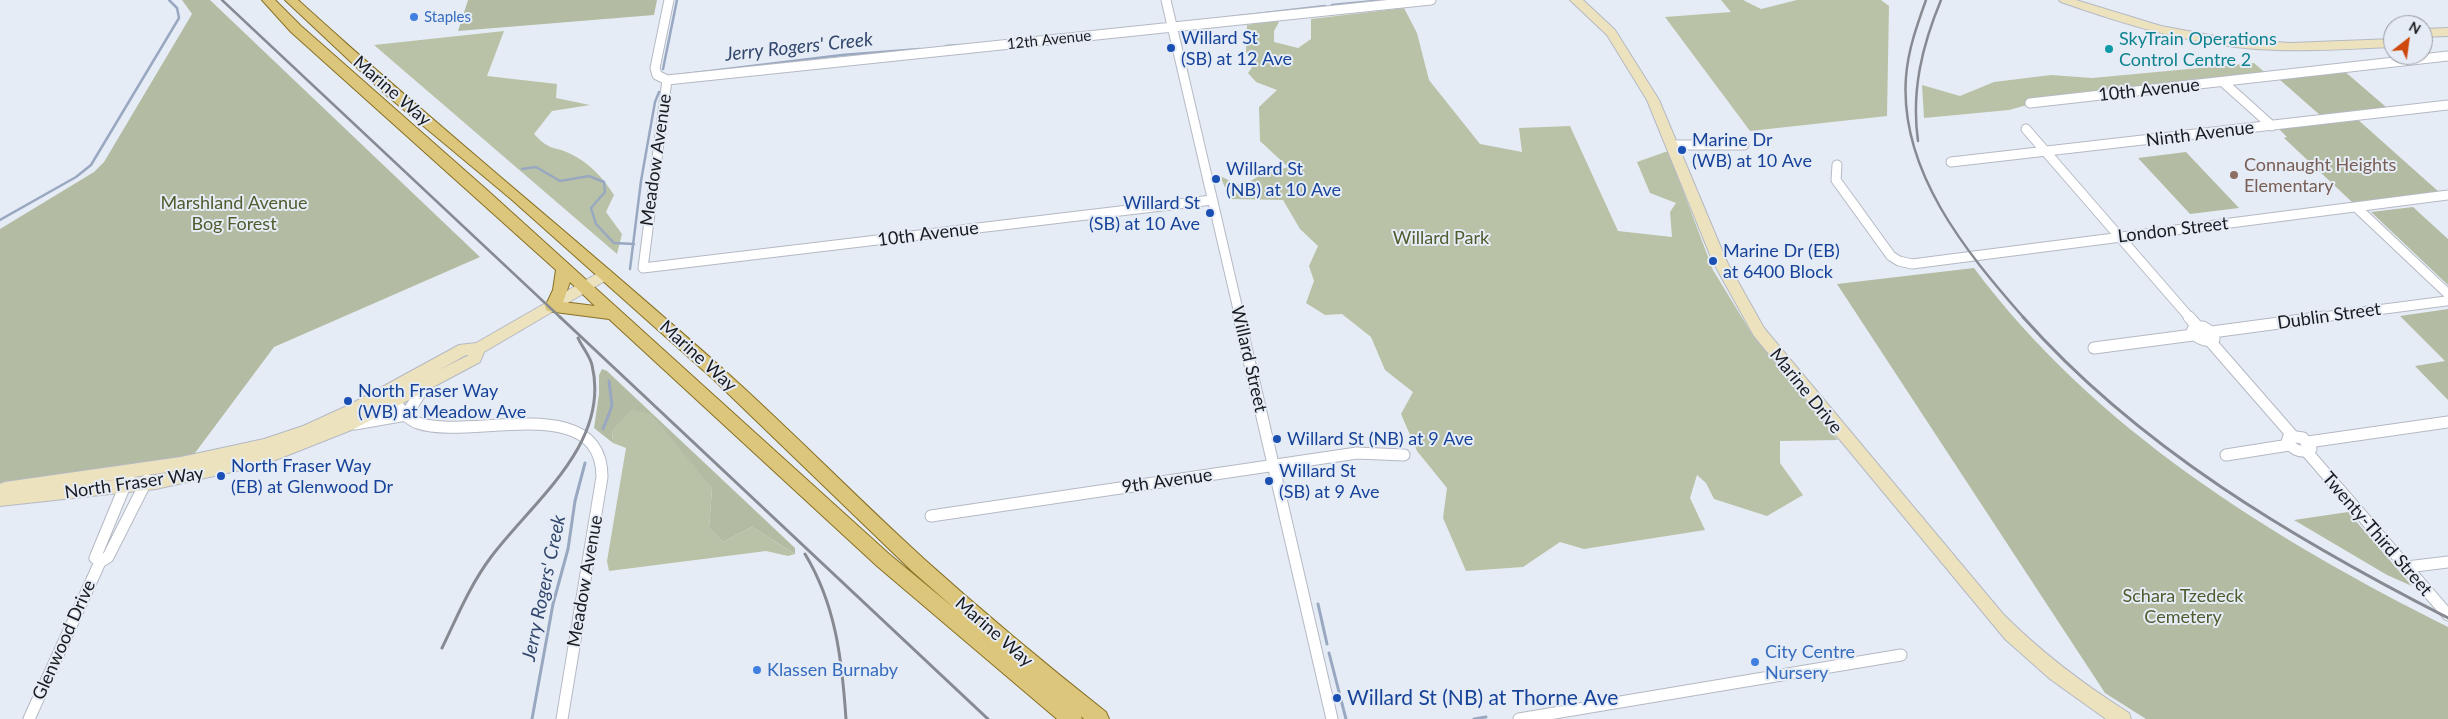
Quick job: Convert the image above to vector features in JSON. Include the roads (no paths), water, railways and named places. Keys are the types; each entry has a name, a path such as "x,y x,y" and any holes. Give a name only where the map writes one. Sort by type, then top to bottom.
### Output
{"main road":[{"name":"Marine Way","path":"268,0 296,29 482,193 883,560 1072,719"},
{"name":"Marine Way","path":"291,0 390,91 606,274 771,423 918,565 1017,652 1099,719"},
{"path":"564,269 561,290 553,307 611,313"}],"street":[{"name":"Meadow Avenue","path":"643,268 667,80 656,75 655,68 669,0"},
{"name":"Willard Street","path":"1166,0 1332,719"},
{"name":"12th Avenue","path":"667,80 1431,0"},
{"name":"Marine Drive","path":"1576,0 1611,32 1634,65 1653,100 1673,145 1720,262 1759,332 1957,573 2014,637 2060,677 2122,719"},
{"path":"2064,0 2148,28 2228,42 2286,46 2383,43"},
{"path":"2086,0 2117,11 2182,28 2268,38 2383,34"},
{"path":"2095,11 2117,11"},
{"path":"2433,33 2448,32"},
{"path":"2433,42 2448,41"},
{"name":"10th Avenue","path":"2030,103 2448,56"},
{"path":"2438,57 2448,65"},
{"path":"2223,82 2272,126"},
{"name":"Ninth Avenue","path":"1952,162 2448,105"},
{"path":"2026,129 2120,236 2203,340 2211,337 2299,452 2308,447 2448,422"},
{"path":"1673,145 1744,145"},
{"name":"London Street","path":"1838,165 1835,175 1839,185 1891,256 1899,261 1919,263 2448,195"},
{"name":"10th Avenue","path":"643,268 1212,200"},
{"path":"2356,207 2447,297"},
{"name":"North Fraser Way","path":"0,500 145,484 263,459 348,425 464,349 478,349 553,307 606,274"},
{"name":"Dublin Street","path":"2211,337 2447,297"},
{"path":"2094,348 2195,330"},
{"name":"North Fraser Way","path":"0,492 6,489 152,469 230,455 286,438 392,396 425,386 475,358 478,349"},
{"path":"348,425 406,416 425,386"},
{"path":"392,396 406,416"},
{"name":"Meadow Avenue","path":"406,416 416,422 443,429 538,423 560,425 584,436 594,444 600,458 602,477 562,719"},
{"path":"2226,455 2290,440"},
{"name":"Twenty-Third Street","path":"2308,447 2406,567 2448,615"},
{"name":"9th Avenue","path":"931,516 1357,453 1404,455"},
{"name":"Glenwood Drive","path":"29,719 100,562 108,557 152,469"},
{"name":"Glenwood Drive","path":"100,562 95,558 131,471"},
{"path":"2406,567 2448,562"},
{"path":"1519,719 1901,655"}],"waterway":[{"path":"0,220 76,177 91,165 179,18 177,8 169,0"},
{"path":"663,69 677,0"},
{"name":"Jerry Rogers' Creek","path":"1332,5 1385,0"},
{"name":"Jerry Rogers' Creek","path":"1231,17 1325,6"},
{"name":"Jerry Rogers' Creek","path":"946,46 962,45"},
{"name":"Jerry Rogers' Creek","path":"678,75 842,55 920,49"},
{"name":"Jerry Rogers' Creek","path":"633,244 641,181 655,102 659,92"},
{"path":"522,169 536,167 560,181 589,176 604,182 605,192 591,208 596,224 614,243 633,244"},
{"name":"Jerry Rogers' Creek","path":"630,269 633,244"},
{"name":"Jerry Rogers' Creek","path":"603,429 612,406 609,381"},
{"name":"Jerry Rogers' Creek","path":"532,719 553,604 568,549 575,501 585,463"},
{"path":"1318,604 1327,644"},
{"path":"1329,653 1346,719"},
{"path":"1474,719 1486,717"}],"railway":[{"path":"222,0 561,318"},
{"path":"1926,0 1911,47 1906,77 1907,112 1913,145 1925,177 1959,238 2024,318"},
{"path":"1918,141 1916,122 1917,87 1928,34 1941,0"},
{"path":"560,317 988,719"},
{"path":"2023,317 2068,364 2117,408 2168,449 2221,487 2276,523 2333,556 2448,618"},
{"path":"442,648 464,601 483,568 564,470 579,446 590,421 595,394 592,365 578,338"},
{"path":"805,554 824,593 831,613 839,654 846,719"}],"place":[{"name":"Staples","path":"414,17"},
{"name":"Willard St (SB) at 12 Ave","path":"1171,48"},
{"name":"SkyTrain Operations Control Centre 2","path":"2109,49"},
{"name":"Marine Dr (WB) at 10 Ave","path":"1682,150"},
{"name":"Connaught Heights Elementary","path":"2234,175"},
{"name":"Willard St (NB) at 10 Ave","path":"1216,179"},
{"name":"Willard St (SB) at 10 Ave","path":"1210,213"},
{"name":"Marine Dr (EB) at 6400 Block","path":"1713,261"},
{"name":"North Fraser Way (WB) at Meadow Ave","path":"348,401"},
{"name":"Willard St (NB) at 9 Ave","path":"1277,439"},
{"name":"North Fraser Way (EB) at Glenwood Dr","path":"221,476"},
{"name":"Willard St (SB) at 9 Ave","path":"1269,481"},
{"name":"City Centre Nursery","path":"1755,662"},
{"name":"Klassen Burnaby","path":"757,670"},
{"name":"Willard St (NB) at Thorne Ave","path":"1337,698"}],"park label":[{"name":"Marshland Avenue Bog Forest","path":"234,213"},
{"name":"Willard Park","path":"1441,238"},
{"name":"Schara Tzedeck Cemetery","path":"2183,606"}]}
